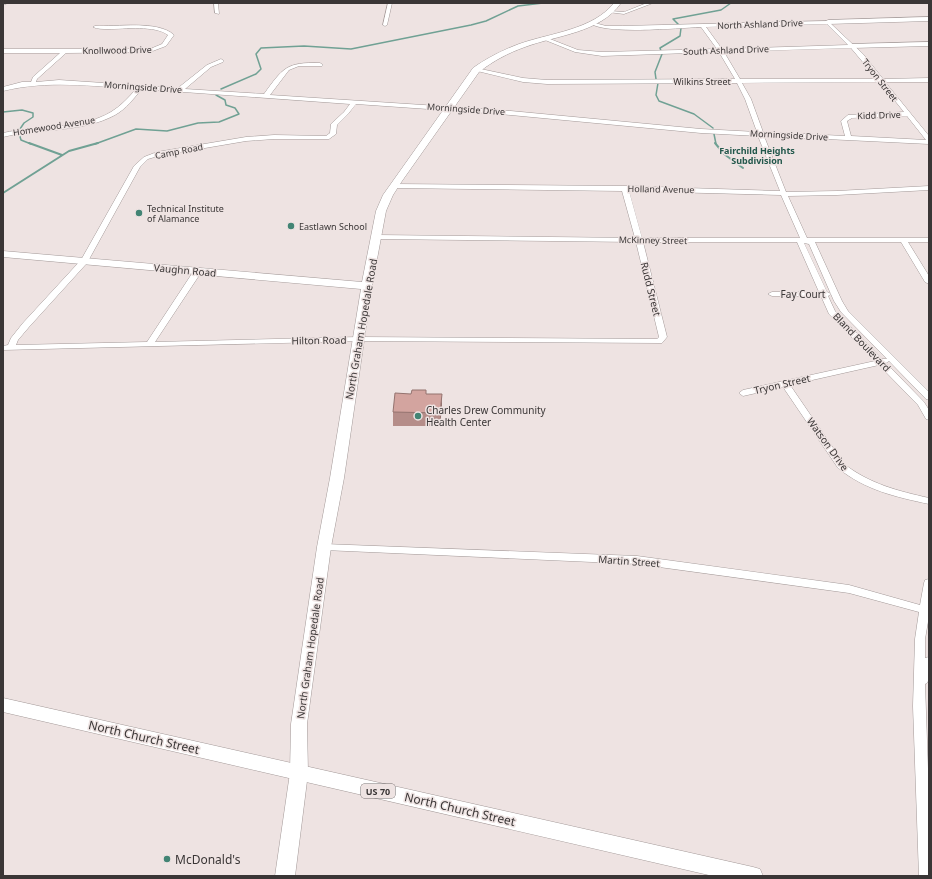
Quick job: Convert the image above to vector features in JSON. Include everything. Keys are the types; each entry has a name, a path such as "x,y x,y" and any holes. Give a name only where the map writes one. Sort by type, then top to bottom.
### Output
{"main road":[{"name":"North Church Street","path":"3,705 752,876"}],"street":[{"path":"216,3 217,13"},
{"path":"385,25 390,3"},
{"name":"North Graham Hopedale Road","path":"285,876 299,773 299,724 324,547 337,478 367,286 381,211 394,186 476,70 490,60 506,52 543,38 591,23 610,12 618,3"},
{"path":"610,12 624,13 651,3"},
{"name":"North Ashland Drive","path":"591,23 616,28 929,19"},
{"name":"Tryon Street","path":"828,22 852,46 881,80 929,141"},
{"name":"Bland Boulevard","path":"703,26 728,61 748,99 776,176 805,241"},
{"name":"Knollwood Drive","path":"3,51 150,51 161,47 171,37 168,32 158,29 95,27"},
{"name":"South Ashland Drive","path":"543,38 570,49 595,54 929,44"},
{"path":"33,83 35,78 65,51"},
{"path":"180,90 209,66 221,61"},
{"path":"266,96 289,67 300,64 320,64"},
{"name":"Wilkins Street","path":"476,70 539,82 929,80"},
{"name":"Morningside Drive","path":"3,89 33,83 59,82 449,108 554,116 681,129 929,141"},
{"name":"Homewood Avenue","path":"3,135 98,120 114,112 141,87"},
{"name":"Camp Road","path":"7,348 84,261 137,166 146,158 164,152 255,138 327,138 333,134 334,124 346,113 354,102"},
{"name":"Kidd Drive","path":"848,138 844,121 850,116 908,114"},
{"name":"Holland Avenue","path":"394,186 625,188 784,193 837,193 929,188"},
{"name":"Rudd Street","path":"625,188 663,337 659,342"},
{"name":"McKinney Street","path":"377,237 805,241 929,240"},
{"path":"903,240 929,282"},
{"name":"Bland Boulevard","path":"929,397 853,322 841,306 812,243 805,241 800,242 827,303 837,318 925,404 929,416"},
{"name":"Vaughn Road","path":"3,254 367,286"},
{"path":"150,345 151,340 198,271"},
{"name":"Fay Court","path":"772,294 835,294"},
{"name":"Hilton Road","path":"7,348 359,340 659,342"},
{"name":"Tryon Street","path":"743,393 892,359"},
{"name":"Watson Drive","path":"785,384 841,466 849,473 867,484 880,489 929,501"},
{"name":"Martin Street","path":"324,547 637,560 849,589 927,611"},
{"path":"926,876 919,746 920,639 927,611 929,583"},
{"path":"920,687 928,668"}],"building":[{"path":"412,390 426,390 426,394 442,394 440,413 393,412 395,393 411,394"}],"waterway":[{"path":"221,89 256,74 261,69 256,54 261,48 304,46 351,49 471,25 486,21 518,6 543,3"},
{"path":"679,25 673,19 721,10 731,3"},
{"path":"661,51 660,48 680,36 681,28"},
{"path":"656,79 655,72 662,54"},
{"path":"658,83 656,95 659,101 694,114 713,128"},
{"path":"97,143 136,129 167,131 198,123 219,122 239,114 235,108 226,105 225,100 216,95"},
{"path":"3,112 22,110 33,113 33,117 24,123 20,129"},
{"path":"19,133 21,140 31,144"},
{"path":"714,134 716,144"},
{"path":"29,143 62,155"},
{"path":"3,193 69,151 97,143"},
{"path":"715,143 724,154 743,168"}],"place":[{"name":"Technical Institute of Alamance","path":"139,213"},
{"name":"Eastlawn School","path":"291,226"},
{"name":"Charles Drew Community Health Center","path":"418,416"},
{"name":"McDonald's","path":"167,859"}],"district":[{"name":"Fairchild Heights Subdivision","path":"757,156"}]}
